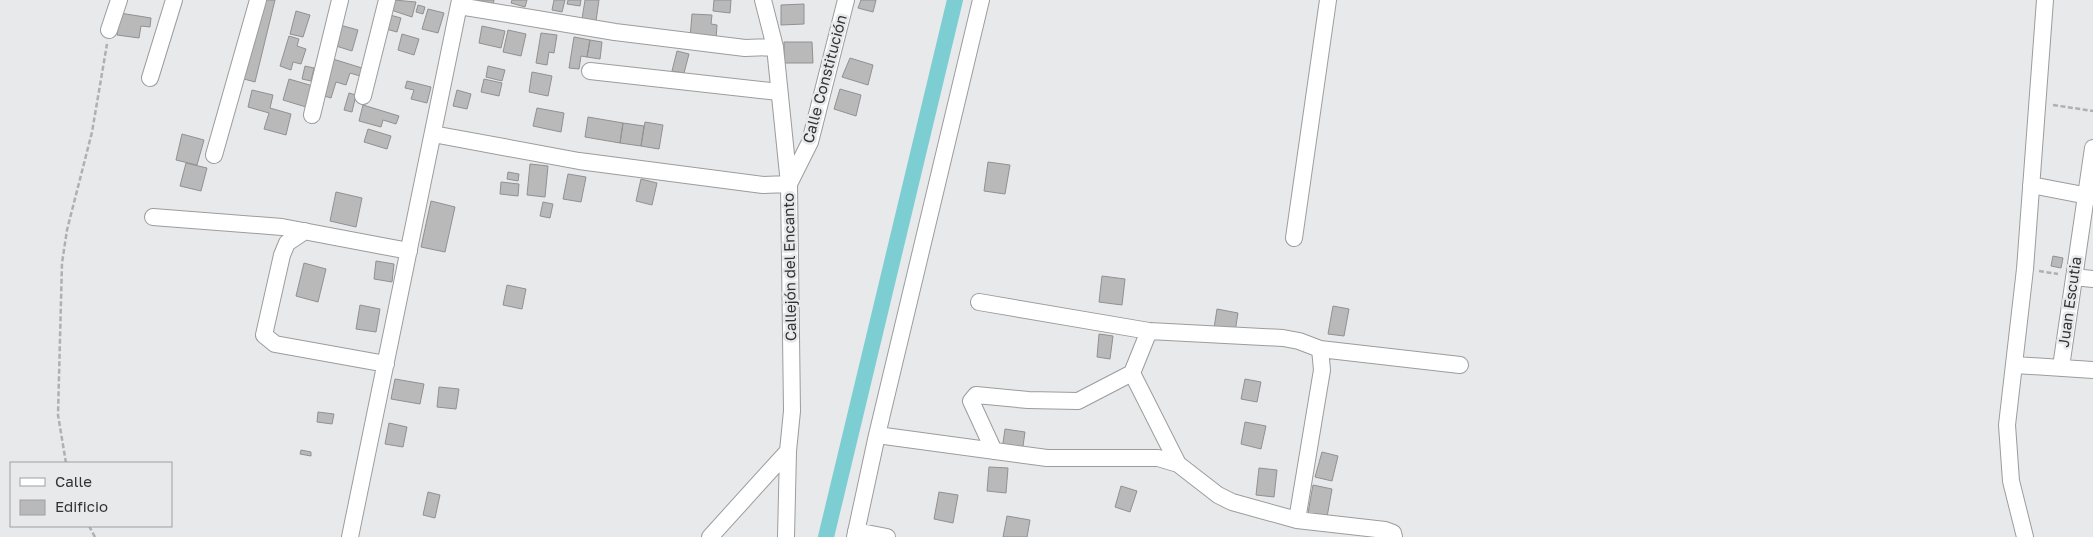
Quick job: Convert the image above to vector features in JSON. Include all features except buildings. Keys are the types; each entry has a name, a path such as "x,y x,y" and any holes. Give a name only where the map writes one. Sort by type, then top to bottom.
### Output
{"street":[{"path":"109,30 119,0"},
{"path":"150,78 174,0"},
{"path":"214,155 258,0"},
{"path":"312,115 340,0"},
{"path":"363,96 387,0"},
{"name":"Callejón del Encanto","path":"763,0 775,47 789,184 792,412 788,451 786,537"},
{"name":"Calle Constitución","path":"789,184 810,142 846,0"},
{"path":"887,537 856,534 877,434 981,0"},
{"path":"1294,238 1328,0"},
{"path":"2025,537 2011,481 2007,425 2025,269 2045,0"},
{"path":"350,537 460,3 624,34 745,48 775,47"},
{"path":"590,71 780,92"},
{"path":"434,134 580,161 762,184 789,184"},
{"name":"Juan Escutia","path":"2061,367 2074,277 2090,196 2093,148"},
{"path":"2031,185 2090,196"},
{"path":"153,217 257,224 409,251"},
{"path":"305,232 287,243 282,255 264,335 275,344 386,364"},
{"path":"2074,277 2093,279"},
{"path":"979,302 1150,330 1282,338 1299,340 1320,349 1460,365"},
{"path":"994,451 971,401 976,395 1028,400 1078,401 1132,373 1150,330"},
{"path":"1297,520 1322,370 1320,349"},
{"path":"2015,365 2093,370"},
{"path":"1132,373 1178,464"},
{"path":"877,434 1047,458 1158,458 1178,464 1218,495 1232,502 1297,520 1385,530 1393,533 1394,537"},
{"path":"710,537 788,451"}],"path":[{"path":"66,462 58,415 62,263 67,230 92,132 109,30"},
{"path":"2037,102 2093,111"},
{"path":"2025,269 2074,277"}],"waterway":[{"path":"826,537 955,0"}]}
